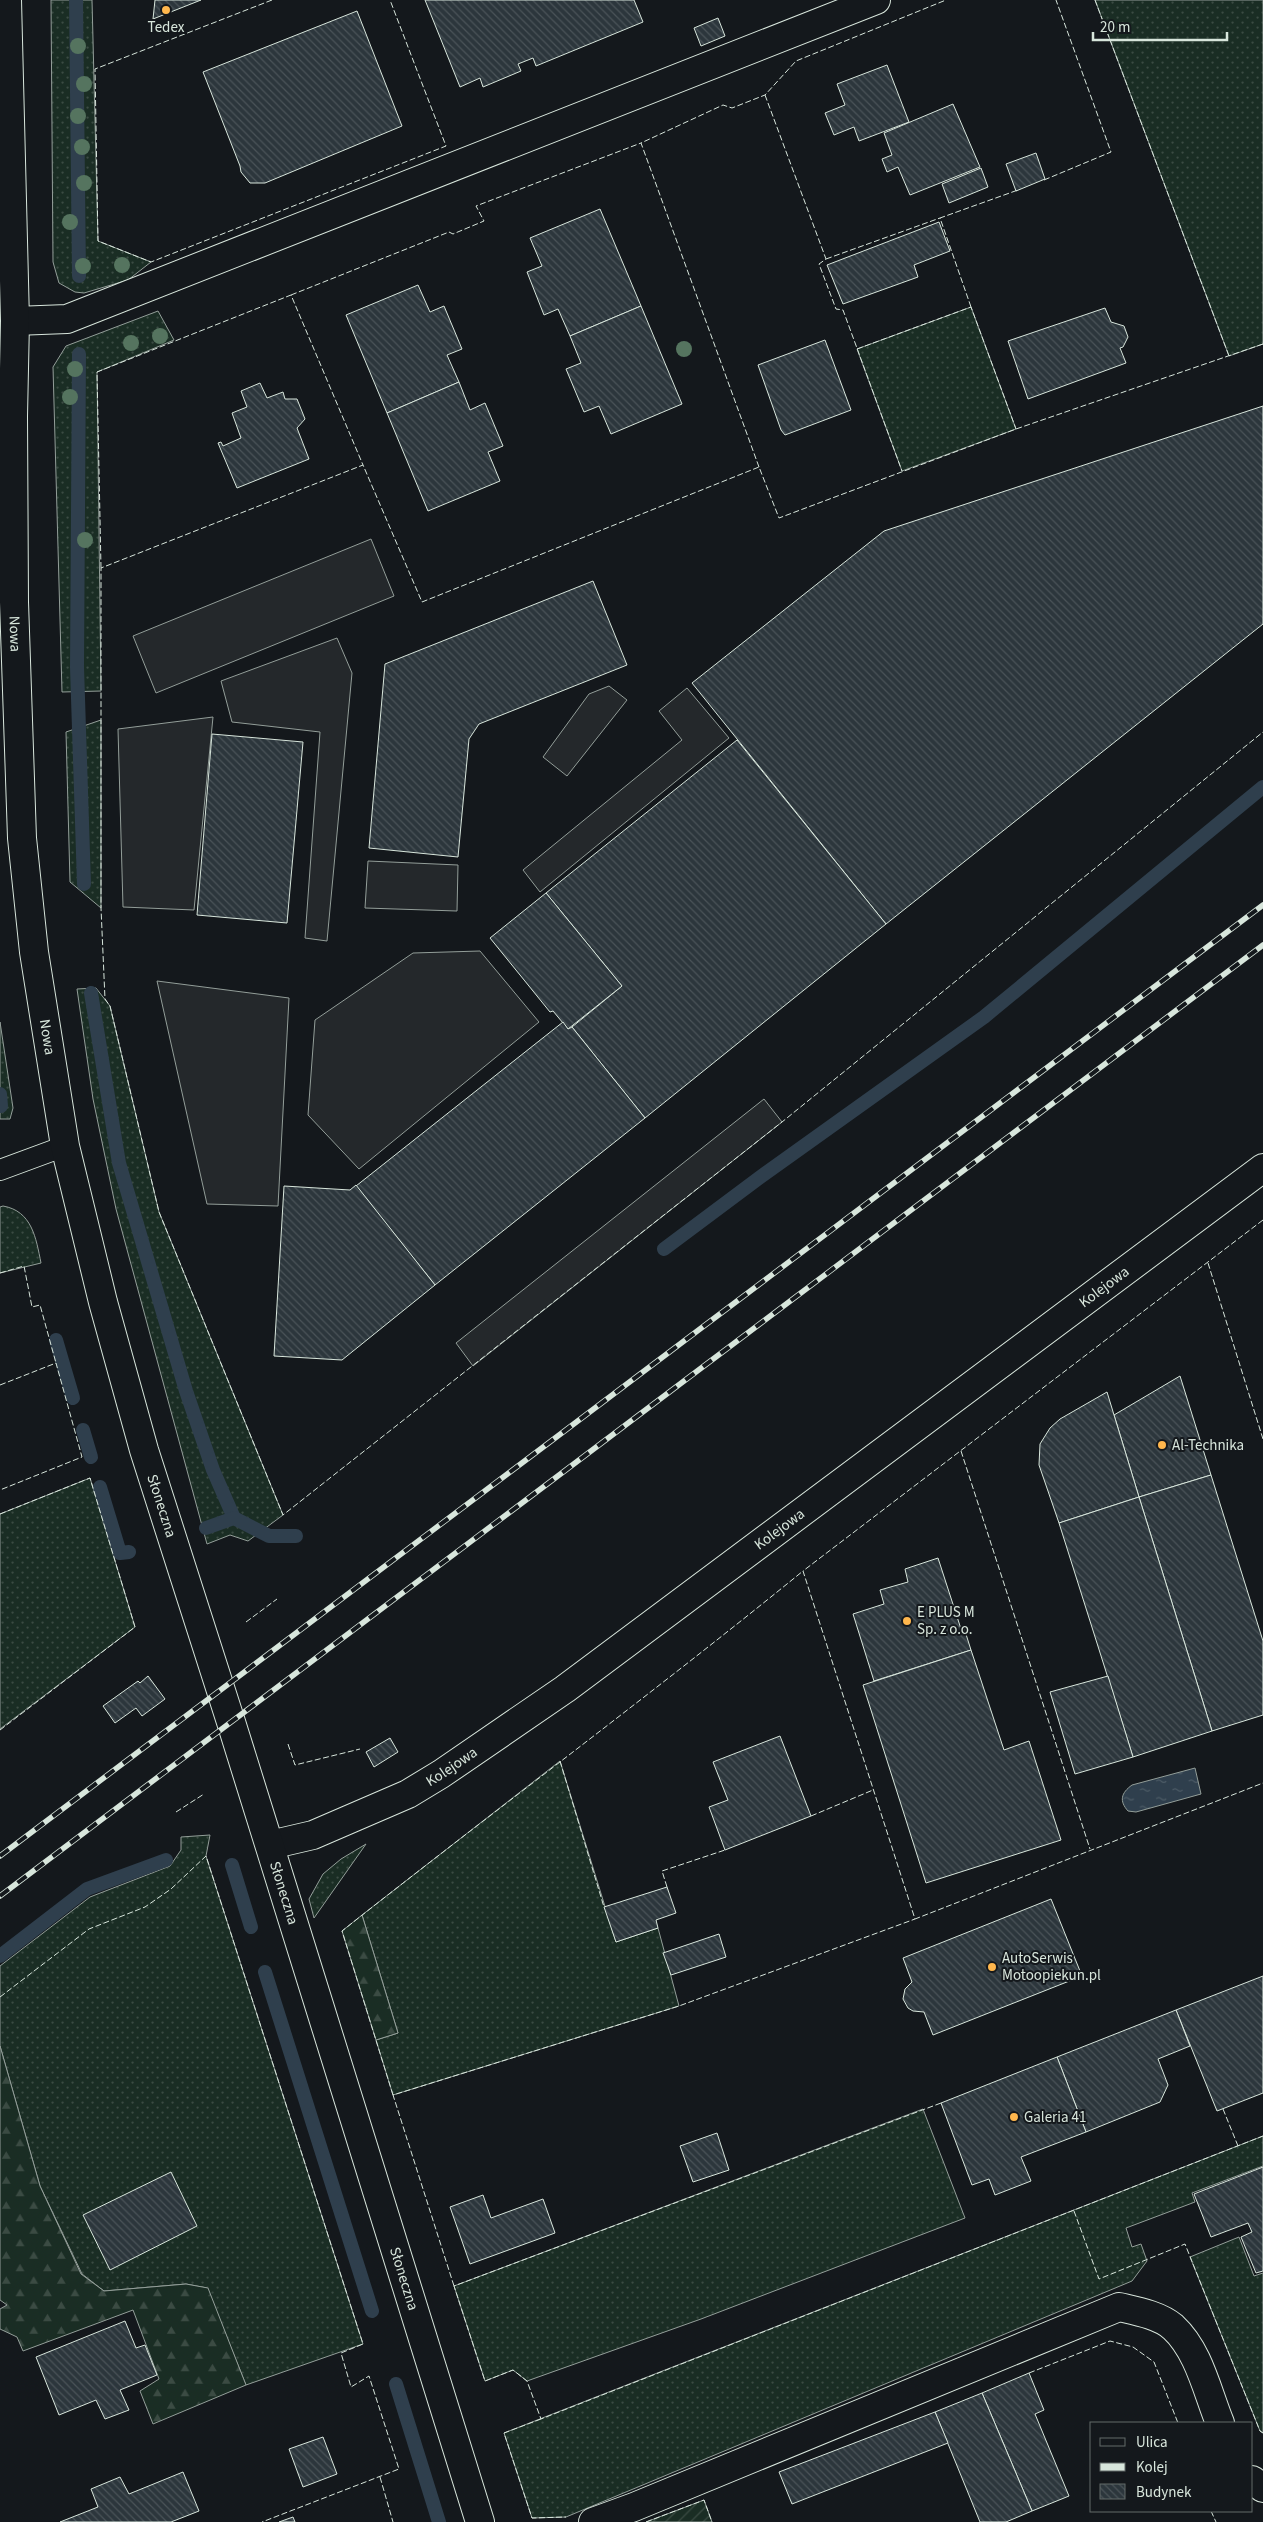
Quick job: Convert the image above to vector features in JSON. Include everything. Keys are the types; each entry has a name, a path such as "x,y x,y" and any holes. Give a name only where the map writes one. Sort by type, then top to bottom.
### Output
{"street":[{"name":"Nowa","path":"7,0 15,321 7,416 22,838 34,952 65,1146 92,1260"},
{"path":"15,321 67,319 876,0"},
{"name":"Kolejowa","path":"270,1845 313,1835 408,1794 565,1689 1263,1168"},
{"name":"Słoneczna","path":"92,1260 141,1441 270,1845 480,2522"},
{"path":"593,2522 634,2508 1119,2308 1143,2312 1172,2326 1198,2362 1220,2422"}],"lane":[{"path":"0,1170 65,1146"}],"green space":[{"path":"51,0 92,0 98,241 151,262 128,280 84,293 75,292 59,283 53,262"},
{"path":"1095,0 1263,0 1263,344 1229,356"},
{"path":"971,307 1016,429 902,471 857,349"},
{"path":"158,311 174,340 97,372 101,691 62,692 53,367 66,346"},
{"path":"101,720 101,908 70,882 66,732"},
{"path":"96,988 110,1006 159,1212 283,1515 248,1541 230,1535 207,1544 116,1209 93,1099 77,989"},
{"path":"0,1022 13,1108 10,1119 0,1119"},
{"path":"0,1207 13,1209 20,1214 31,1227 41,1263 0,1273"},
{"path":"90,1478 135,1627 0,1729 0,1514"},
{"path":"560,1761 616,1942 658,1928 679,2006 393,2095 376,2040 398,2033 362,1915"},
{"path":"210,1835 206,1856 363,2344 246,2385 207,2288 186,2284 104,2291 82,2274 40,2186 0,2046 0,1966 90,1897 170,1866 181,1850 181,1837"},
{"path":"366,1844 314,1918 309,1899 323,1874 341,1859"},
{"path":"362,1915 398,2033 376,2040 342,1931"},
{"path":"0,2046 40,2186 81,2274 104,2291 186,2284 208,2288 246,2385 153,2424 140,2391 159,2379 133,2310 23,2351 17,2337 0,2329 0,2309 7,2305 0,2300"},
{"path":"923,2109 965,2218 701,2319 527,2381 513,2370 485,2381 454,2286"},
{"path":"1263,2136 1263,2166 1192,2193 1195,2202 1126,2228 1132,2247 1141,2244 1147,2261 1132,2281 566,2517 532,2518 504,2433"},
{"path":"1239,2237 1254,2276 1263,2273 1263,2433 1260,2431 1190,2257"},
{"path":"704,2500 712,2522 646,2522"}],"shaded area":[{"path":"371,539 394,596 156,693 133,636"},
{"path":"337,638 352,673 327,941 305,938 320,732 232,722 221,681"},
{"path":"609,686 627,700 567,776 543,757 589,694"},
{"path":"687,688 729,738 540,892 523,870 682,740 659,711"},
{"path":"213,717 194,910 123,907 118,729"},
{"path":"368,861 458,865 457,911 365,908"},
{"path":"480,951 539,1022 359,1169 308,1115 315,1020 413,953"},
{"path":"157,981 289,998 278,1206 207,1204"},
{"path":"764,1099 782,1122 473,1366 456,1343"}],"water":[{"path":"1195,1768 1201,1794 1136,1812 1128,1811 1123,1804 1122,1797 1125,1791 1132,1785"}],"building":[{"name":"Tedex","path":"155,0 201,0 153,19"},
{"path":"425,0 634,0 643,22 536,66 533,58 518,64 521,71 483,87 480,78 460,87"},
{"path":"357,11 402,126 265,183 250,183 241,172 203,72"},
{"path":"718,18 725,36 701,46 694,28"},
{"path":"887,65 909,122 859,141 854,127 834,135 825,113 845,105 837,84"},
{"path":"953,104 980,167 910,195 898,167 887,172 882,159 892,155 884,133"},
{"path":"1036,153 1045,179 1016,191 1006,164"},
{"path":"981,168 988,187 949,203 942,184"},
{"path":"600,209 641,306 570,336 558,309 544,315 527,272 542,266 530,238"},
{"path":"939,222 950,251 914,265 918,277 843,304 827,265"},
{"path":"418,285 430,312 444,306 462,349 447,355 459,382 387,413 346,315"},
{"path":"641,306 682,404 611,434 599,406 584,412 566,369 581,363 570,336"},
{"path":"1105,308 1111,322 1124,326 1128,337 1123,347 1120,348 1126,363 1028,399 1008,341"},
{"path":"825,340 851,410 785,435 781,430 758,365"},
{"path":"459,382 470,410 485,403 503,446 488,452 500,481 428,511 387,413"},
{"path":"260,383 267,398 283,392 285,399 297,399 305,419 297,428 309,459 237,488 218,443 221,442 223,446 241,438 232,413 247,407 241,391"},
{"path":"1263,406 1263,624 886,924 692,683 884,531"},
{"path":"593,581 627,665 479,724 469,739 458,857 369,848 385,664"},
{"path":"212,734 303,742 287,923 197,915"},
{"path":"737,740 886,924 645,1118 572,1027 622,986 546,893"},
{"path":"546,893 622,986 568,1029 553,1011 550,1012 490,938"},
{"path":"563,1022 568,1029 572,1027 645,1118 435,1285 356,1186"},
{"path":"356,1185 435,1285 342,1360 274,1356 284,1186 350,1190"},
{"name":"Al-Technika","path":"1180,1376 1211,1475 1139,1497 1114,1415"},
{"path":"1107,1392 1139,1497 1059,1523 1039,1465 1040,1444 1050,1428 1060,1419"},
{"path":"1211,1475 1263,1641 1263,1715 1212,1731 1139,1497"},
{"path":"1139,1497 1212,1731 1133,1757 1059,1523"},
{"name":"E PLUS M Sp. z o.o.","path":"938,1558 961,1629 964,1628 971,1650 874,1681 853,1614 884,1604 880,1590 908,1582 905,1569"},
{"path":"971,1650 1004,1750 1029,1741 1061,1840 926,1883 863,1685"},
{"path":"148,1676 165,1699 142,1716 136,1708 115,1723 103,1706"},
{"path":"1108,1676 1133,1757 1075,1774 1050,1692"},
{"path":"780,1736 811,1816 725,1850 709,1807 728,1800 713,1762"},
{"path":"390,1738 398,1752 374,1767 366,1752"},
{"path":"667,1887 676,1913 656,1920 658,1928 616,1942 604,1907"},
{"name":"AutoSerwis Motoopiekun.pl","path":"1051,1899 1082,1976 933,2035 924,2012 913,2011 908,2008 903,1999 905,1989 912,1982 903,1958"},
{"path":"719,1934 726,1957 671,1975 663,1953"},
{"path":"1263,1976 1263,2093 1217,2111 1176,2010"},
{"path":"1176,2010 1190,2046 1158,2059 1168,2085 1160,2102 1086,2132 1057,2057"},
{"name":"Galeria 41","path":"1057,2057 1086,2132 1021,2157 1031,2181 995,2195 989,2179 972,2185 941,2103"},
{"path":"717,2133 729,2170 693,2182 680,2146"},
{"path":"1263,2167 1263,2271 1256,2273 1241,2237 1252,2232 1248,2223 1211,2237 1194,2194"},
{"path":"171,2172 197,2226 110,2270 83,2215"},
{"path":"483,2195 491,2218 543,2199 555,2233 470,2264 450,2207"},
{"path":"125,2321 136,2348 145,2345 157,2375 120,2390 129,2410 105,2419 96,2400 59,2415 36,2357"},
{"path":"1029,2373 1044,2410 1035,2414 1069,2496 1032,2511 982,2393"},
{"path":"982,2393 1032,2511 1006,2522 980,2522 935,2412"},
{"path":"935,2412 948,2443 792,2504 779,2472"},
{"path":"323,2437 337,2474 303,2487 289,2449"},
{"path":"183,2472 199,2511 171,2522 60,2522 98,2507 91,2489 120,2477 129,2494"},
{"path":"293,2517 295,2522 279,2522"}],"waterway":[{"path":"76,0 79,276"},
{"path":"79,354 77,667 84,884"},
{"path":"664,1249 759,1178 984,1017 1263,787"},
{"path":"91,993 119,1163 186,1391 213,1470 234,1518"},
{"path":"0,1094 1,1106"},
{"path":"56,1340 73,1398"},
{"path":"83,1430 91,1457"},
{"path":"100,1487 120,1553 129,1552"},
{"path":"206,1528 234,1518 269,1536 296,1536"},
{"path":"0,1956 87,1889 166,1860"},
{"path":"232,1865 251,1927"},
{"path":"265,1972 372,2311"},
{"path":"396,2384 439,2522"}],"railway":[{"path":"0,1856 1263,905"},
{"path":"0,1896 1263,945"}],"fence":[{"path":"272,0 95,69 98,241 151,262 446,146 390,0"},
{"path":"759,467 641,143 723,105 732,108 765,95 796,61 946,0"},
{"path":"1044,180 1111,152 1056,0"},
{"path":"1095,0 1229,356"},
{"path":"765,95 826,259 819,264 836,309 843,310 902,471"},
{"path":"291,295 449,232 453,234 484,221 476,206 641,143"},
{"path":"971,307 940,218 1018,190"},
{"path":"826,259 940,218"},
{"path":"101,568 97,372 291,295 363,465"},
{"path":"857,349 971,307 1016,429"},
{"path":"1263,344 1016,429 779,518 759,467 422,602 363,465 101,568 101,908 105,999 110,1006 159,1212 283,1515 782,1122 1263,732"},
{"path":"1263,1220 803,1571 915,1919 1263,1783"},
{"path":"1208,1263 1263,1439"},
{"path":"0,1273 24,1266 32,1307 40,1305 56,1363"},
{"path":"0,1385 56,1363 82,1457 0,1490"},
{"path":"961,1451 1090,1849"},
{"path":"0,1514 90,1478 135,1627 0,1730"},
{"path":"393,2095 342,1931 689,1662 803,1571"},
{"path":"246,1622 277,1599"},
{"path":"288,1744 295,1765 360,1749"},
{"path":"560,1761 604,1907"},
{"path":"811,1816 873,1790"},
{"path":"176,1812 204,1794"},
{"path":"667,1887 662,1871 725,1850"},
{"path":"0,1997 89,1929 145,1907 171,1889 206,1856 363,2344 341,2353 351,2387 369,2376 399,2469 262,2522"},
{"path":"454,2286 393,2095 679,2006 915,1919"},
{"path":"941,2103 454,2286 485,2381 513,2370 527,2381 541,2419 1263,2136"},
{"path":"1223,2109 1238,2146"},
{"path":"1074,2211 1099,2279 1185,2244 1260,2431 1263,2433"},
{"path":"1029,2373 1110,2341 1133,2347 1154,2362 1178,2422"},
{"path":"541,2419 504,2433 532,2518 566,2517"},
{"path":"380,2477 393,2522"},
{"path":"646,2522 704,2500 712,2522"},
{"path":"1211,2512 1216,2522"}],"place":[{"name":"Tedex","path":"166,10"},
{"name":"Al-Technika","path":"1162,1445"},
{"name":"E PLUS M Sp. z o.o.","path":"907,1621"},
{"name":"AutoSerwis Motoopiekun.pl","path":"992,1967"},
{"name":"Galeria 41","path":"1014,2117"}]}
